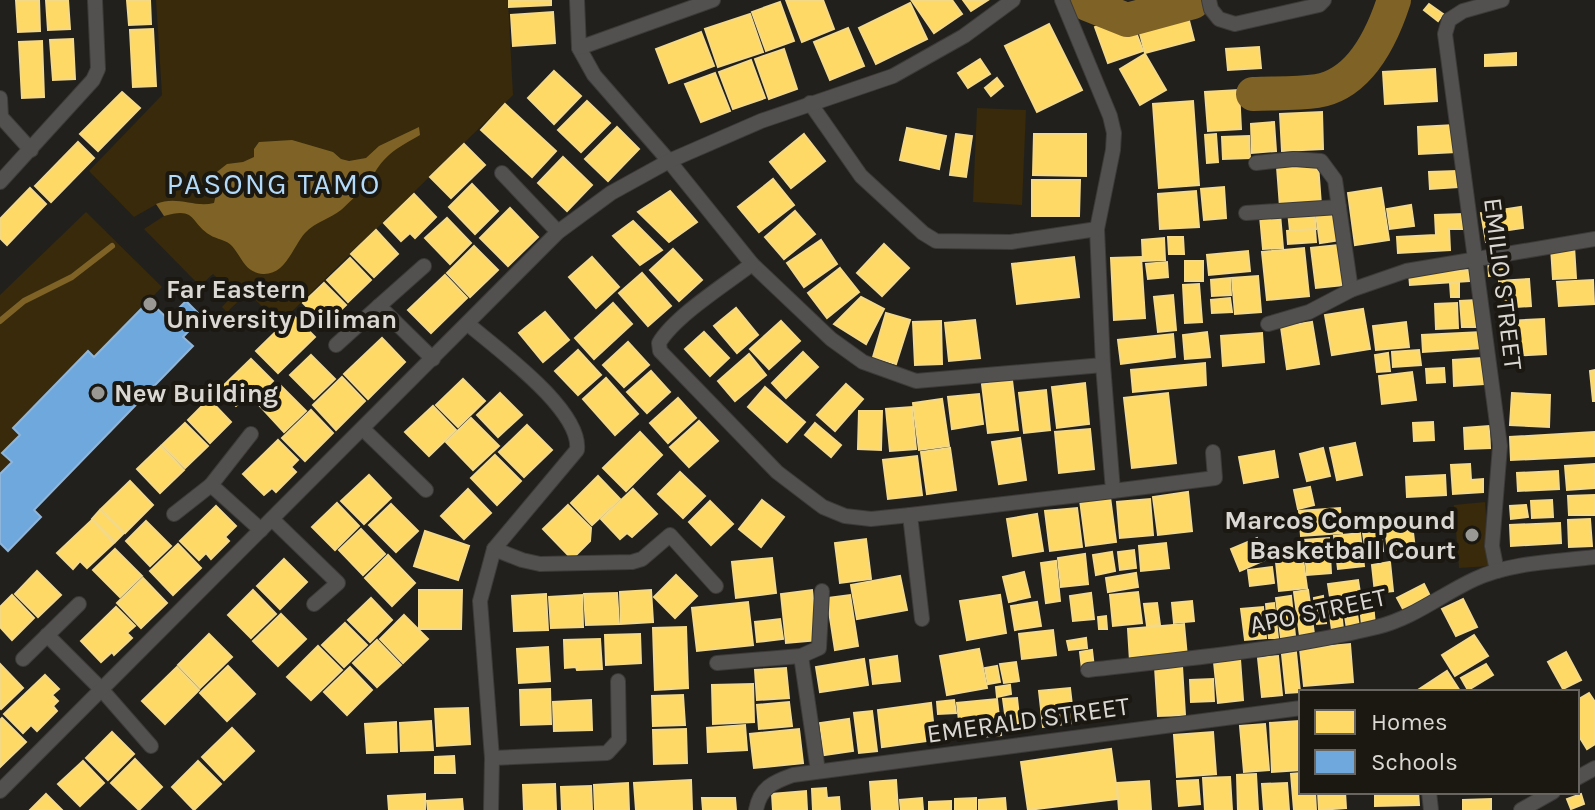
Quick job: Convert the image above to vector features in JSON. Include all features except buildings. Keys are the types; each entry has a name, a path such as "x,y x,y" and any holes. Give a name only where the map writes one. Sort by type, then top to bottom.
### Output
{"street":[{"path":"0,182 93,80 98,69 95,0"},
{"path":"577,0 579,48 594,75 752,264 831,339 863,362 916,381 1103,365"},
{"path":"579,48 713,0"},
{"path":"0,791 558,232 611,193 669,161 761,121 893,76 964,36 1013,0"},
{"path":"1062,0 1110,116 1114,133 1097,229 1113,491"},
{"path":"1209,0 1211,9 1219,19 1235,24 1319,5 1324,0"},
{"name":"EMILIO STREET","path":"1497,571 1492,546 1500,446 1445,34 1449,20 1463,11 1502,0"},
{"path":"0,98 1,117 31,150"},
{"path":"810,103 861,176 923,233 936,241 1011,242 1097,229"},
{"path":"1256,163 1294,159 1321,161 1335,180 1351,290"},
{"path":"502,173 558,232"},
{"path":"1246,213 1339,207"},
{"path":"1268,324 1309,312 1351,290 1406,271 1595,239"},
{"path":"752,264 662,337 660,351 777,472 823,507 845,516 910,515 1215,478 1213,452"},
{"path":"336,345 424,266"},
{"path":"379,306 433,359"},
{"path":"468,324 558,405 573,427 578,445 494,549 480,601 492,758 491,810"},
{"path":"363,429 426,490"},
{"path":"174,514 211,485 251,434"},
{"path":"211,485 267,525 338,583 314,604"},
{"path":"910,515 922,619"},
{"path":"494,549 540,564 632,562 642,559 670,535 716,586"},
{"name":"APO STREET","path":"1088,670 1227,654 1380,626 1414,614 1476,578 1497,571 1595,557"},
{"path":"717,663 801,656 821,646 822,591"},
{"path":"23,659 79,604"},
{"path":"47,635 102,690 151,746"},
{"path":"801,656 818,771"},
{"path":"492,758 607,753 619,740 618,681"},
{"name":"EMERALD STREET","path":"756,810 765,788 778,780 818,771 967,754 1299,708"},
{"path":"1521,810 1549,794"}],"shaded area":[{"path":"156,0 508,0 513,95 279,324 248,292 227,312 222,307 234,294 213,274 200,286 144,229 164,216 157,204 134,217 89,171 162,95"},
{"path":"977,108 1026,110 1022,205 973,202"},
{"path":"419,127 420,135 389,155 370,181 337,213 309,229 283,265 271,273 252,270 230,244 210,235 188,214 164,216 156,204 171,201 214,203 217,190 213,175 227,164 254,157 254,149 259,142 292,140 333,152 349,161 366,158 379,146"},
{"path":"86,212 162,287 94,357 87,351 13,428 20,435 3,452 12,462 0,474 0,295"},
{"name":"Marcos Compound Basketball Court","path":"1485,502 1490,566 1459,568 1454,505"}],"waterway":[{"path":"1253,94 1317,91 1345,79 1357,69 1376,43 1394,0"},
{"path":"1087,4 1127,20 1193,2"},
{"path":"0,321 24,301 72,277 112,246"}],"place":[{"name":"Far Eastern University Diliman","path":"150,304"},
{"name":"New Building","path":"98,393"},
{"name":"Marcos Compound Basketball Court","path":"1472,535"}],"district":[{"name":"PASONG TAMO","path":"274,184"}]}
